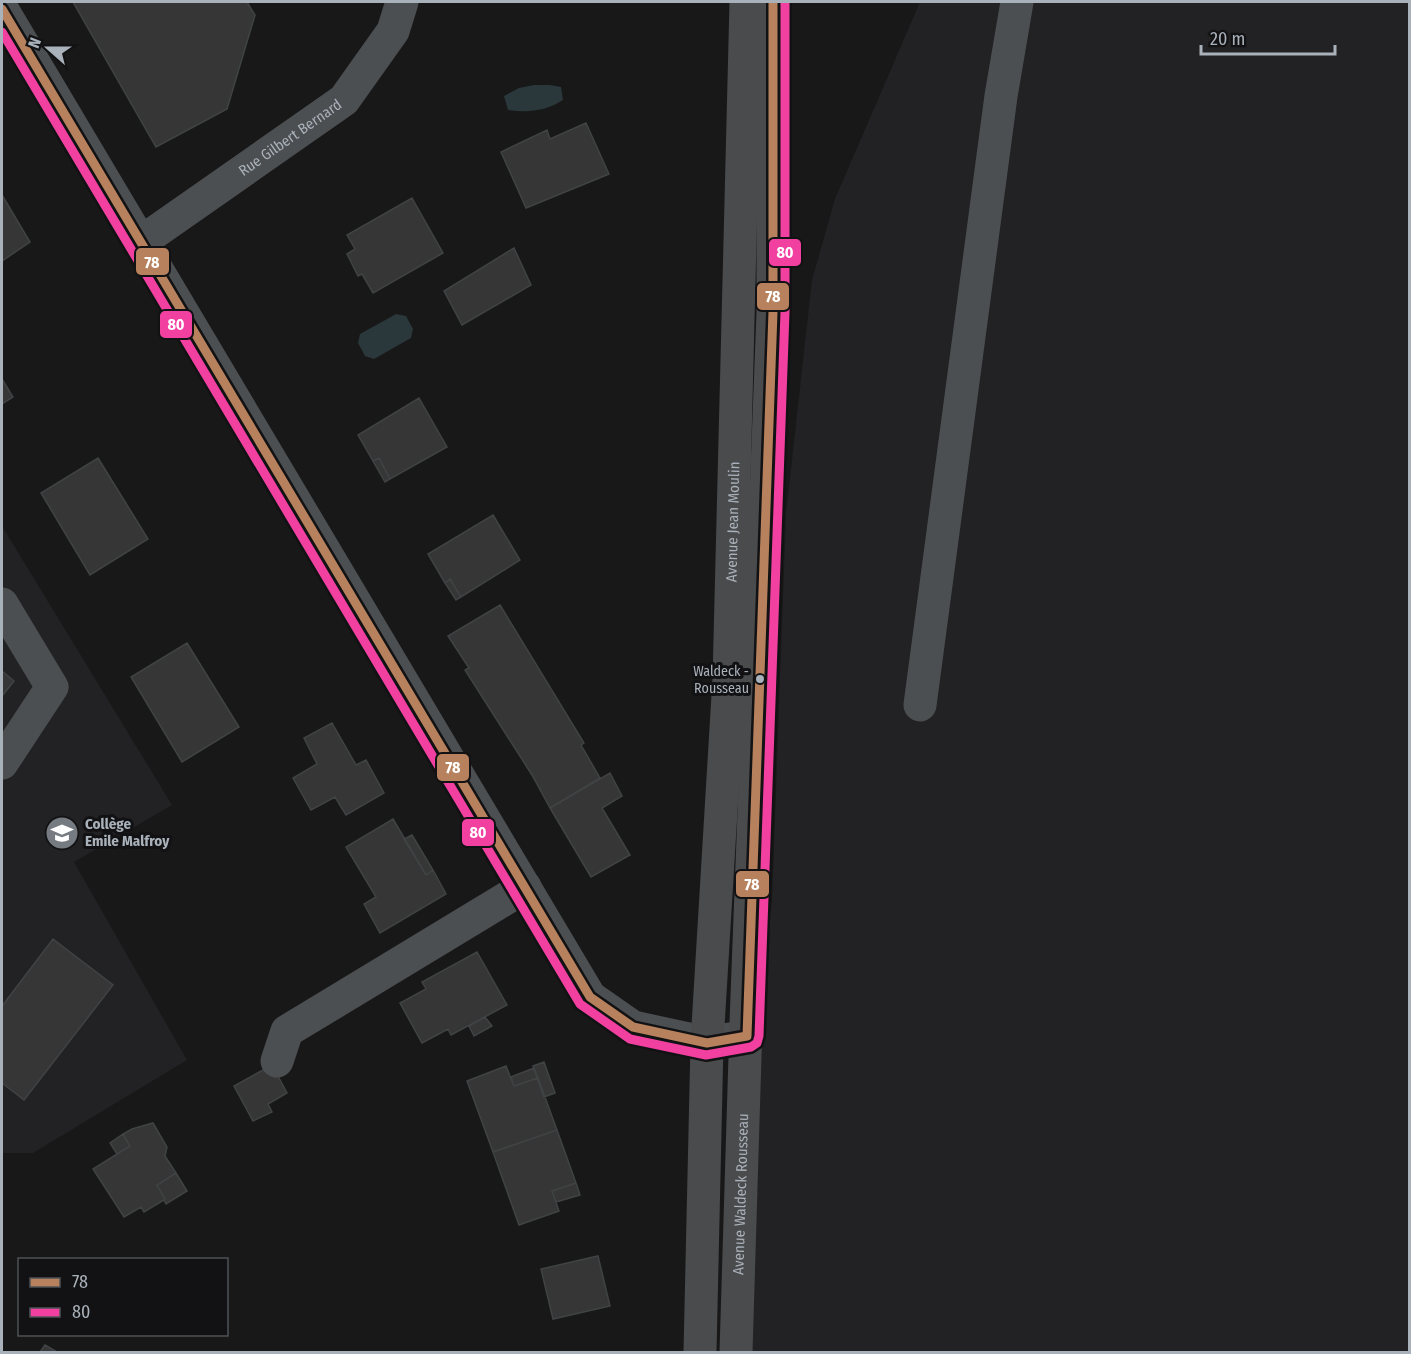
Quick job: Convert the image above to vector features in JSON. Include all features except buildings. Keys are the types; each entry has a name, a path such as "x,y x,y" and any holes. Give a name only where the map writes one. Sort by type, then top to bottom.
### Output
{"main road":[{"name":"Avenue Jean Moulin","path":"707,1043 729,679 746,2"},
{"name":"Avenue Jean Moulin","path":"747,1036 773,312 773,2"},
{"name":"Avenue Waldeck Rousseau","path":"736,1353 747,1036"},
{"path":"700,1353 707,1043"}],"street":[{"name":"Rue Gilbert Bernard","path":"141,242 344,100 393,31 402,2"},
{"path":"920,705 1001,96 1017,2"},
{"path":"2,9 590,997 633,1027 707,1043 747,1036"},
{"path":"2,604 52,687 2,762"},
{"path":"277,1061 287,1031 525,887"}],"shaded area":[{"path":"920,2 1409,2 1409,1352 741,1352 754,1028 772,901 786,514 812,280 835,199"},
{"path":"534,85 561,87 563,100 550,107 537,110 508,110 504,96 519,88"},
{"path":"396,314 406,316 413,329 411,338 374,359 365,356 358,343 360,334"},
{"name":"Collège Emile Malfroy","path":"2,526 172,805 74,862 187,1060 33,1153 2,1153"}],"transit line":[{"name":"78","path":"2,9 590,997 633,1027 707,1043 747,1036 773,312 773,2"},
{"name":"80","path":"2,32 580,1004 630,1039 706,1055 751,1047 757,1043 759,1036 785,312 785,2"}],"place":[{"name":"Waldeck - Rousseau","path":"760,679"},
{"name":"Collège Emile Malfroy","path":"62,833"}]}
